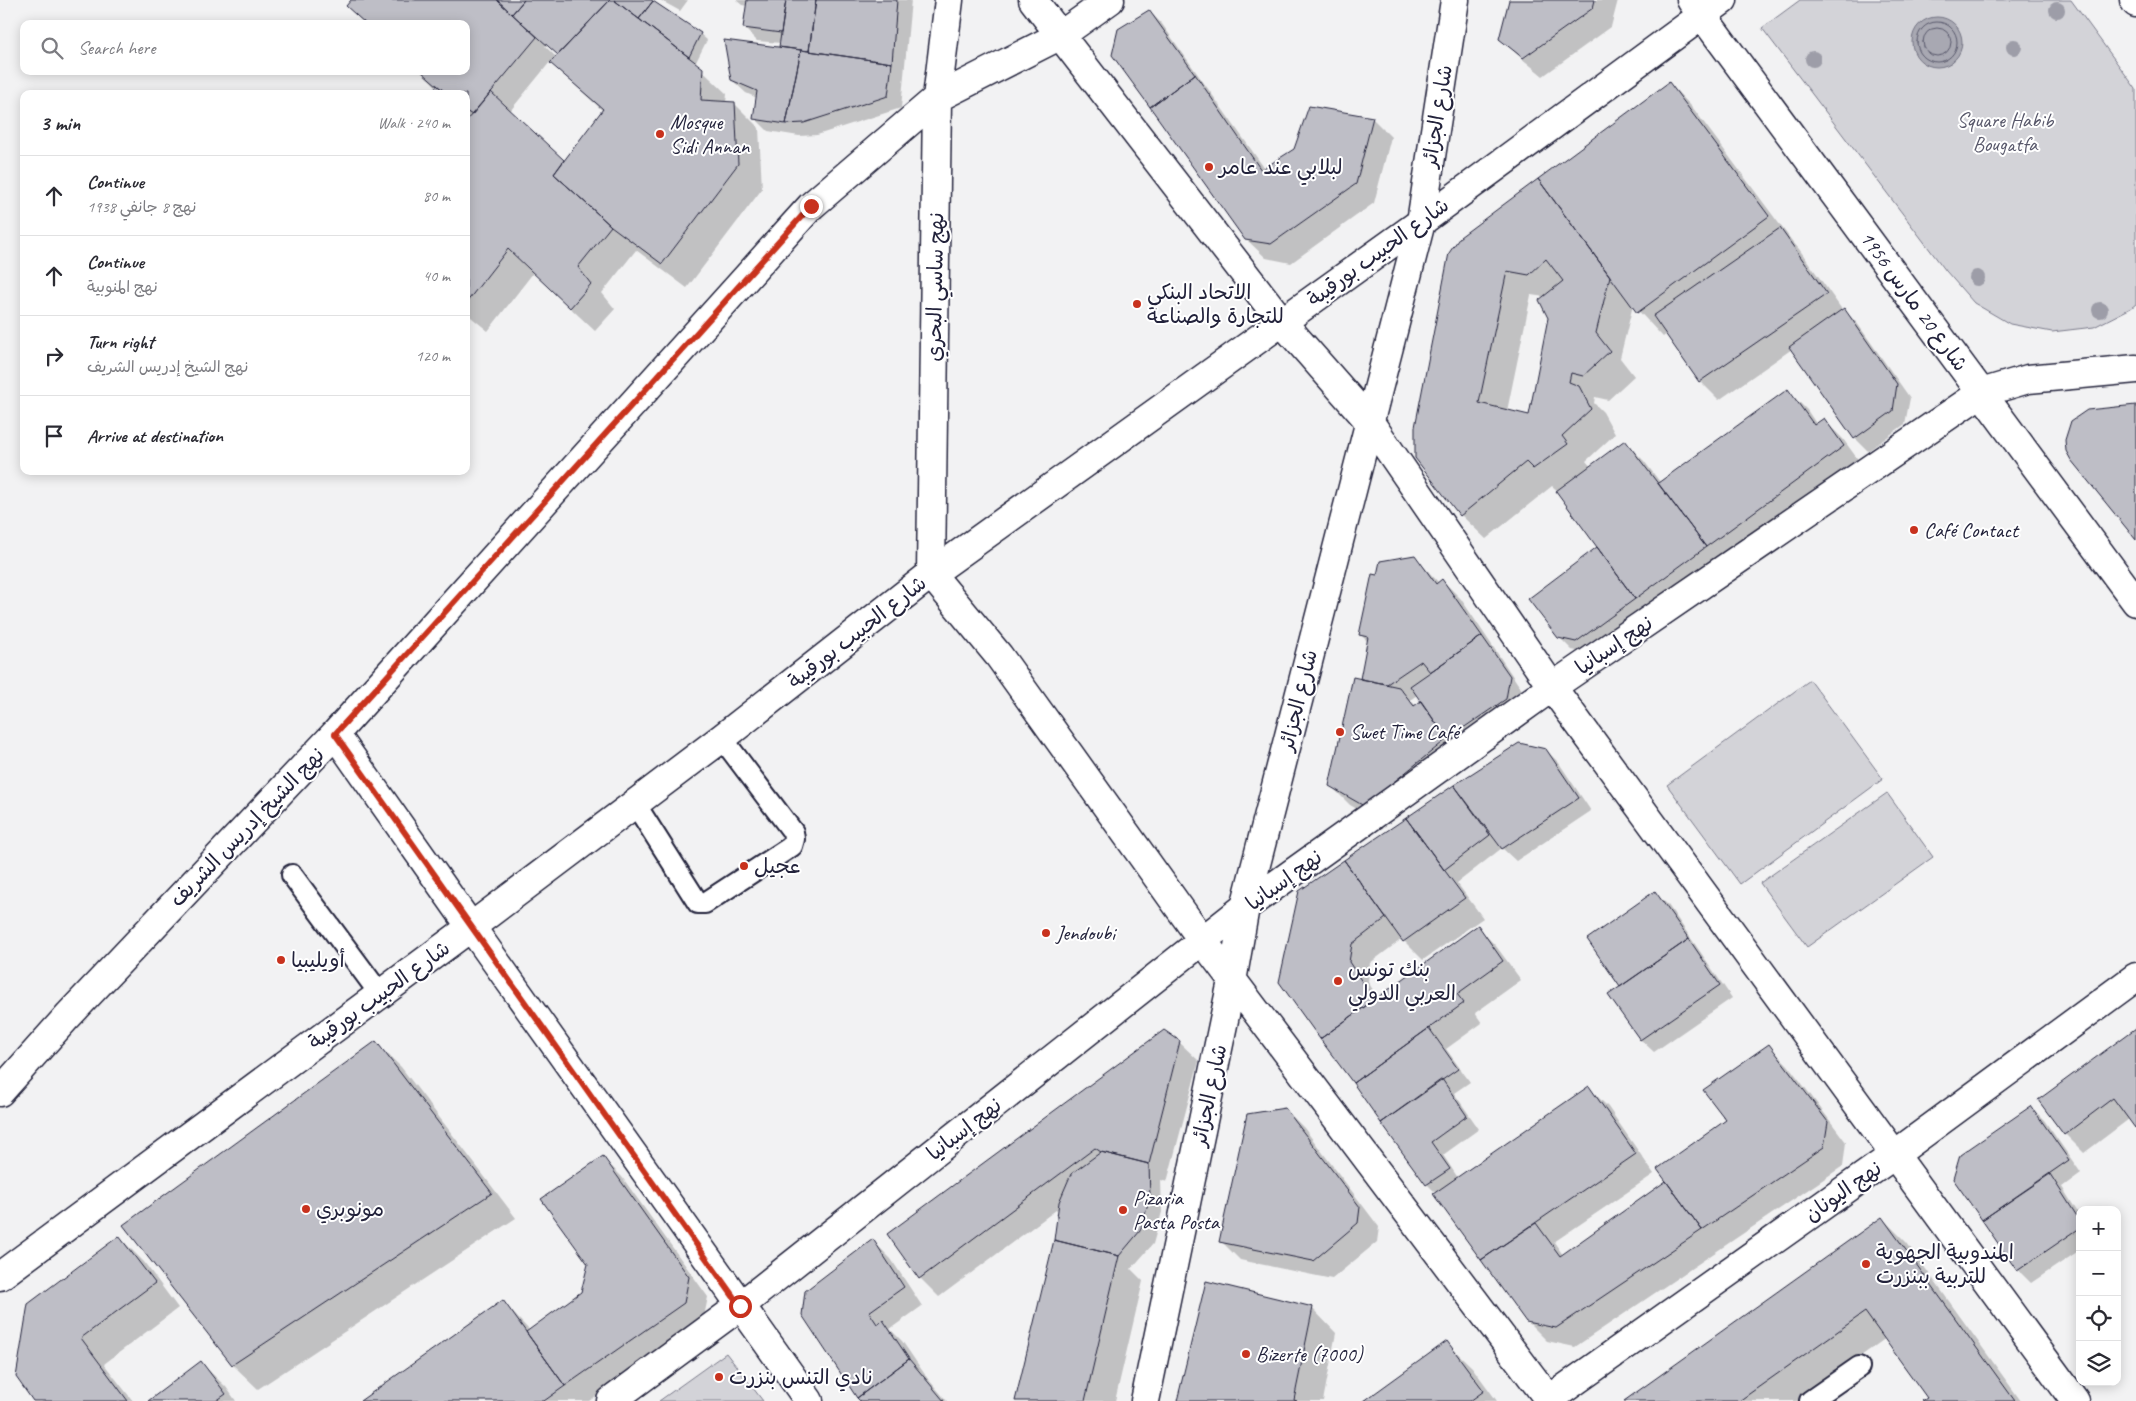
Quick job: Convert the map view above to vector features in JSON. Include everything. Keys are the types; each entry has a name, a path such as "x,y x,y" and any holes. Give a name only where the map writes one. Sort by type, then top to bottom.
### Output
{"street":[{"name":"نهج ساسي البحري","path":"931,574 937,98 949,0"},
{"path":"1033,0 1282,322 1370,421 1552,687 2075,1401"},
{"name":"نهج الشيخ إدريس الشريف","path":"0,1092 67,1017 335,734 811,206 937,98 1061,34 1110,0"},
{"name":"شارع الجزائر","path":"1145,1401 1232,980 1245,907 1421,222 1455,0"},
{"name":"شارع الحبيب بورقيبة","path":"0,1276 722,738 931,574 1421,222 1705,5"},
{"name":"شارع 20 مارس 1956","path":"1705,5 1981,393 2136,602"},
{"name":"نهج إسبانيا","path":"611,1401 740,1306 1245,907 1552,687 1981,393 2028,379 2136,369"},
{"path":"931,574 998,656 1203,942 1549,1401"},
{"path":"335,734 470,927 809,1401"},
{"name":"نهج اليونان","path":"1549,1401 1894,1155 2136,977"}],"lane":[{"path":"634,802 698,903 706,903 792,846 793,832 722,738"},
{"path":"292,875 380,994"},
{"path":"1810,1401 1859,1367"}],"green space":[{"name":"Square Habib Bougatfa","path":"1800,0 2071,0 2136,89 2136,304 2094,327 2052,332 2010,324 1974,303 1946,271 1762,28"},
{"path":"1810,680 1883,779 1740,884 1667,785"},
{"path":"1887,793 1933,857 1807,947 1760,883"},
{"name":"نادي التنس بنزرت","path":"726,1353 763,1401 659,1401"}],"water":[{"path":"1932,17 1942,17 1955,24 1962,37 1962,47 1955,60 1942,67 1932,67 1923,63 1916,56 1912,47 1912,37 1916,28 1923,21"}],"building":[{"path":"351,0 497,0 537,37 472,115 470,114 470,90 442,90 426,75 470,75 470,20 362,20 346,6"},
{"path":"497,0 524,0 512,14"},
{"path":"524,0 610,0 558,55 512,14"},
{"name":"Mosque Sidi Annan","path":"610,0 614,0 703,68 701,100 735,102 738,164 662,264 611,226 554,174 603,109 550,63"},
{"path":"614,0 651,0 653,1 639,19"},
{"path":"747,0 786,0 781,33 743,28"},
{"path":"786,0 816,0 809,51 779,47"},
{"path":"816,0 897,0 892,63 809,51"},
{"path":"1509,0 1595,0 1593,8 1523,58 1499,39"},
{"path":"653,1 701,33 689,57 639,19"},
{"path":"1149,10 1195,74 1150,107 1112,55 1118,29"},
{"path":"724,40 801,50 786,124 753,119 757,91 731,80"},
{"path":"801,50 892,63 888,96 804,123 786,124"},
{"path":"1195,74 1261,170 1294,149 1309,106 1373,117 1356,184 1271,244 1245,240 1150,107"},
{"path":"1669,82 1769,216 1637,313 1538,179"},
{"path":"437,85 443,90 433,90"},
{"path":"491,92 564,160 554,174 611,226 578,267 591,284 570,308 508,249 470,298 470,116"},
{"path":"1538,179 1610,276 1596,333 1610,351 1583,376 1571,373 1569,382 1579,386 1591,409 1562,436 1568,444 1533,469 1526,462 1460,516 1415,458 1415,427 1449,253 1460,237","holes":["1546,259 1563,281 1539,300 1548,318 1529,415 1479,403 1507,271 1529,275"]},
{"path":"1780,228 1827,294 1699,382 1653,316"},
{"path":"1844,308 1897,384 1893,411 1854,439 1789,347"},
{"path":"1788,389 1814,425 1824,418 1844,446 1706,547 1658,483"},
{"path":"2136,405 2136,540 2071,460 2066,451 2065,440 2071,421 2087,410"},
{"path":"1625,440 1706,547 1635,599 1556,491"},
{"path":"1597,547 1635,599 1576,642 1558,638 1528,599"},
{"path":"1415,555 1436,584 1442,579 1482,636 1430,672 1421,661 1387,684 1360,679 1368,637 1359,635 1372,574 1377,575 1380,561"},
{"path":"1482,636 1510,676 1506,699 1447,739 1410,686"},
{"path":"1353,677 1399,687 1414,706 1421,701 1447,739 1364,806 1329,786"},
{"path":"1519,743 1546,749 1579,798 1502,849 1454,785"},
{"path":"1454,785 1490,835 1444,870 1406,818"},
{"path":"1406,818 1465,898 1403,942 1344,860"},
{"path":"1344,860 1386,918 1352,944 1349,962 1374,1000 1320,1039 1279,982 1299,891"},
{"path":"1655,891 1689,939 1620,987 1587,939"},
{"path":"1478,925 1503,961 1457,994 1464,1003 1353,1083 1320,1039"},
{"path":"1689,939 1720,985 1640,1040 1608,995"},
{"path":"1429,1028 1458,1069 1381,1123 1353,1083"},
{"path":"2136,1028 2136,1127 2113,1098 2064,1135 2038,1100"},
{"path":"1164,1030 1180,1041 1149,1164 1101,1152 1095,1148 919,1279 887,1234"},
{"name":"مونوبري","path":"376,1041 492,1193 232,1365 123,1225"},
{"path":"1769,1044 1828,1122 1824,1147 1702,1230 1657,1169 1726,1120 1703,1090"},
{"path":"1442,1079 1467,1116 1431,1142 1450,1169 1426,1185 1381,1123"},
{"path":"1589,1086 1636,1154 1481,1260 1433,1194"},
{"path":"2031,1106 2069,1160 1982,1220 1953,1179 1960,1155"},
{"path":"1285,1108 1360,1207 1358,1223 1313,1261 1219,1242 1247,1114"},
{"path":"1101,1152 1149,1164 1150,1198 1140,1231 1119,1256 1054,1240 1059,1202 1071,1174"},
{"path":"603,1156 689,1277 684,1303 565,1386 526,1332 581,1292 588,1264 541,1199"},
{"path":"2050,1174 2076,1215 2076,1231 2017,1271 1982,1220"},
{"path":"1666,1181 1702,1230 1556,1328 1526,1322 1481,1260 1536,1223 1560,1256"},
{"name":"المندوبية الجهوية للتربية ببنزرت","path":"1882,1217 2015,1401 1922,1401 1927,1398 1865,1312 1739,1401 1624,1401"},
{"path":"119,1236 155,1283 81,1338 128,1401 33,1401 16,1377 28,1304"},
{"path":"873,1239 904,1287 869,1312 877,1324 883,1320 909,1359 857,1398 802,1315 805,1291"},
{"path":"1054,1240 1119,1256 1085,1401 1015,1401"},
{"name":"Bizerte (7000)","path":"1206,1281 1313,1307 1294,1400 1297,1401 1177,1401"},
{"path":"503,1300 565,1386 544,1401 360,1401"},
{"name":"Bizerte (7000)","path":"1447,1341 1484,1391 1470,1401 1364,1401"},
{"path":"909,1359 944,1401 860,1401 857,1398"},
{"path":"201,1361 226,1394 216,1401 148,1401"}],"place":[{"name":"Mosque Sidi Annan","path":"660,134"},
{"name":"لبلابي عند عامر","path":"1209,167"},
{"name":"الاتحاد البنكي للتجارة والصناعة","path":"1137,304"},
{"name":"Café Contact","path":"1914,530"},
{"name":"Swet Time Café","path":"1340,732"},
{"name":"عجيل","path":"744,866"},
{"name":"Jendoubi","path":"1046,933"},
{"name":"أويليبيا","path":"281,960"},
{"name":"بنك تونس العربي الدولي","path":"1338,981"},
{"name":"مونوبري","path":"306,1209"},
{"name":"Pizaria Pasta Posta","path":"1123,1210"},
{"name":"المندوبية الجهوية للتربية ببنزرت","path":"1866,1264"},
{"name":"Bizerte (7000)","path":"1246,1354"},
{"name":"نادي التنس بنزرت","path":"719,1377"}],"route":[{"path":"740,1306 335,734 811,206"}]}
